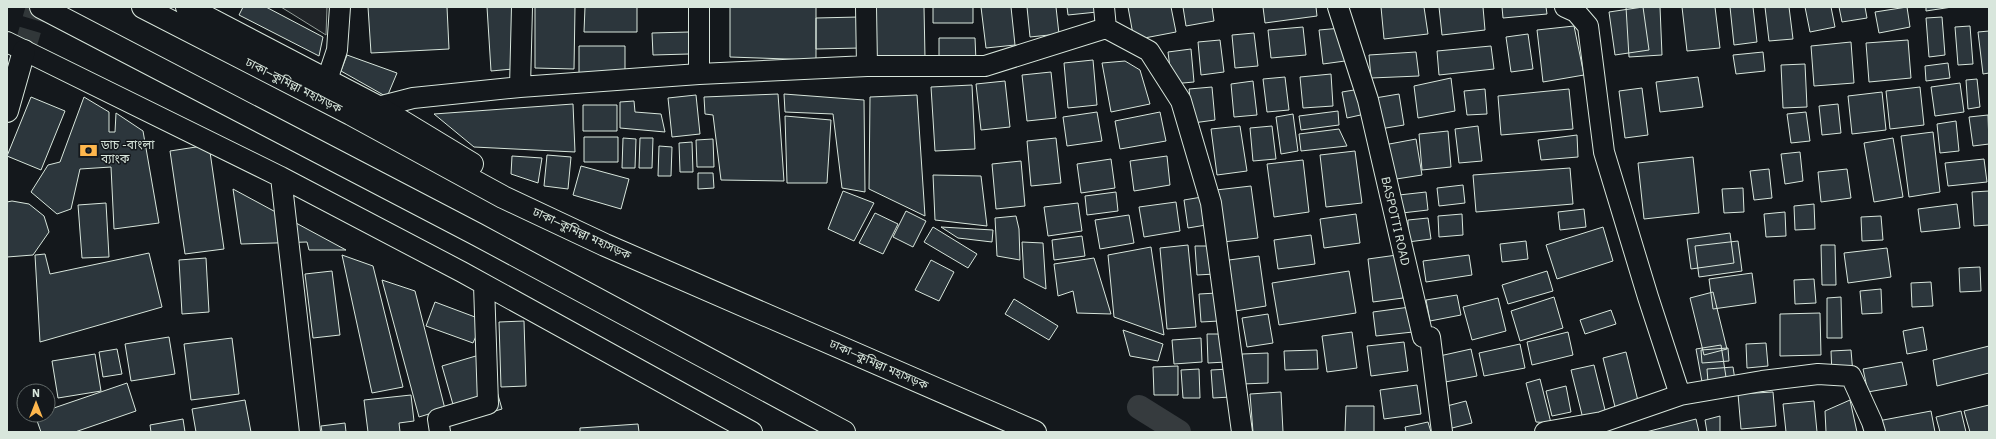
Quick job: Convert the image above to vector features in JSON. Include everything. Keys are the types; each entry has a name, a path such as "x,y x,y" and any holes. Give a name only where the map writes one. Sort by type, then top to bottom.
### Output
{"main road":[{"path":"41,7 476,234 844,432"},
{"name":"ঢাকা–কুমিল্লা মহাসড়ক","path":"143,7 351,114 504,197 605,244 1035,432"},
{"path":"187,7 378,107 605,244"},
{"path":"7,111 15,46"}],"street":[{"path":"327,80 337,50 340,7"},
{"path":"520,87 522,7"},
{"path":"699,7 699,74"},
{"path":"866,7 867,66"},
{"path":"1104,7 1106,28"},
{"name":"BASPOTTI ROAD","path":"1338,7 1368,100 1423,337 1430,337 1442,432"},
{"path":"1565,7 1576,12 1588,26 1604,152 1648,297 1680,395"},
{"path":"378,107 413,98 520,87 699,74 867,66 985,66 1106,28 1149,50 1181,102 1211,203 1242,432"},
{"path":"15,46 281,177 484,284 752,432"},
{"path":"281,177 310,432"},
{"path":"440,432 438,419 488,404 484,284"},
{"path":"1545,432 1602,422 1680,395 1762,381 1818,374 1851,376 1875,432"}],"shaded area":[{"path":"281,7 327,7 326,35"}],"building":[{"path":"243,7 266,7 323,37 319,56 239,15"},
{"path":"368,7 447,7 449,49 371,53"},
{"path":"487,7 520,7 524,68 491,71"},
{"path":"535,7 575,7 574,69 535,68"},
{"path":"585,7 637,7 637,32 584,32"},
{"path":"730,7 816,7 816,60 730,57"},
{"path":"873,7 924,7 925,58 874,59"},
{"path":"933,7 973,7 973,23 933,23"},
{"path":"981,7 1011,7 1015,45 986,48"},
{"path":"1027,7 1056,7 1059,34 1030,37"},
{"path":"1067,7 1097,7 1097,12 1068,15"},
{"path":"1128,7 1171,7 1176,32 1134,40"},
{"path":"1183,7 1212,7 1214,21 1186,26"},
{"path":"1263,7 1316,7 1317,16 1265,23"},
{"path":"1381,7 1424,7 1428,34 1384,39"},
{"path":"1439,7 1483,7 1485,30 1442,35"},
{"path":"1502,7 1546,7 1547,14 1503,18"},
{"path":"1626,7 1660,7 1662,55 1629,57"},
{"path":"1643,7 1649,50 1615,55 1609,12"},
{"path":"1682,7 1715,7 1720,48 1687,51"},
{"path":"1730,7 1753,7 1757,42 1734,45"},
{"path":"1765,7 1789,7 1793,39 1769,41"},
{"path":"1805,7 1831,7 1835,27 1810,32"},
{"path":"1839,7 1865,7 1867,18 1842,22"},
{"path":"1907,7 1910,27 1879,33 1875,12"},
{"path":"1926,7 1952,7 1926,11"},
{"path":"859,17 860,48 816,49 816,18"},
{"path":"1942,17 1945,55 1929,57 1926,18"},
{"path":"1574,26 1584,75 1543,82 1537,30"},
{"path":"1970,26 1973,64 1958,65 1955,27"},
{"path":"1303,27 1306,55 1271,58 1268,30"},
{"path":"1342,28 1345,61 1323,64 1319,30"},
{"path":"1989,31 1989,73 1983,74 1978,32"},
{"path":"689,32 689,54 653,55 652,33"},
{"path":"1254,33 1258,66 1235,68 1232,35"},
{"path":"1528,34 1533,69 1511,72 1506,37"},
{"path":"939,38 975,38 976,61 939,62"},
{"path":"1220,40 1224,72 1201,75 1198,42"},
{"path":"1908,40 1911,78 1869,82 1866,43"},
{"path":"1851,42 1854,83 1814,86 1811,46"},
{"path":"579,46 625,46 625,73 579,73"},
{"path":"1491,46 1494,69 1439,75 1437,51"},
{"path":"1191,49 1194,82 1172,84 1168,52"},
{"path":"1416,52 1419,76 1371,78 1369,55"},
{"path":"1763,52 1765,71 1736,74 1733,55"},
{"path":"347,55 397,73 387,97 341,71"},
{"path":"1093,60 1097,105 1068,108 1064,63"},
{"path":"1125,61 1140,70 1150,104 1111,112 1102,63"},
{"path":"1948,63 1950,78 1926,81 1925,66"},
{"path":"1805,64 1807,107 1783,108 1781,65"},
{"path":"1051,72 1056,118 1027,121 1022,75"},
{"path":"1331,74 1333,106 1303,108 1300,77"},
{"path":"1285,77 1289,110 1267,112 1263,79"},
{"path":"1698,77 1703,107 1660,112 1656,82"},
{"path":"1451,78 1455,111 1418,118 1414,86"},
{"path":"1977,79 1980,107 1968,109 1966,80"},
{"path":"1005,81 1010,127 981,130 976,84"},
{"path":"1253,81 1257,115 1234,117 1231,84"},
{"path":"1960,83 1964,112 1935,116 1931,87"},
{"path":"972,85 975,149 935,151 931,87"},
{"path":"1212,87 1215,120 1193,123 1189,89"},
{"path":"1920,87 1924,125 1890,129 1886,91"},
{"path":"1642,88 1648,135 1625,138 1619,91"},
{"path":"1360,89 1365,114 1347,118 1342,92"},
{"path":"1485,89 1487,114 1467,115 1464,91"},
{"path":"1569,89 1573,129 1501,135 1498,96"},
{"path":"1882,92 1886,130 1852,134 1848,96"},
{"path":"778,94 784,181 721,180 713,115 705,114 704,97"},
{"path":"784,94 864,100 865,192 842,188 833,114 785,112"},
{"path":"1399,94 1404,125 1380,129 1375,98"},
{"path":"696,95 700,134 672,137 668,98"},
{"path":"917,95 925,216 869,189 870,97"},
{"path":"31,97 65,111 41,170 7,156"},
{"path":"84,97 109,112 109,132 115,132 116,113 143,131 159,223 114,229 111,167 80,169 71,209 57,214 31,192 48,165 60,162"},
{"path":"634,101 635,112 661,114 665,132 620,128 620,102"},
{"path":"573,104 575,152 474,147 434,114"},
{"path":"1838,104 1841,133 1822,135 1819,106"},
{"path":"583,105 617,105 617,131 583,131"},
{"path":"1338,111 1339,125 1301,130 1299,116"},
{"path":"1097,112 1102,141 1067,146 1063,117"},
{"path":"1160,112 1166,141 1120,149 1115,121"},
{"path":"1806,112 1810,141 1791,143 1787,114"},
{"path":"1293,114 1298,151 1281,154 1276,117"},
{"path":"1988,115 1989,144 1973,146 1969,117"},
{"path":"785,116 831,120 827,183 787,183"},
{"path":"1956,121 1959,151 1940,153 1937,124"},
{"path":"1240,126 1247,171 1217,175 1211,129"},
{"path":"1272,126 1276,159 1253,161 1250,128"},
{"path":"1478,126 1482,161 1459,163 1455,129"},
{"path":"1339,129 1347,146 1301,151 1299,134"},
{"path":"1448,131 1451,167 1422,170 1419,134"},
{"path":"1933,132 1940,192 1909,197 1901,136"},
{"path":"1577,135 1578,157 1541,160 1538,140"},
{"path":"584,137 618,137 618,162 584,162"},
{"path":"623,138 636,139 635,168 622,168"},
{"path":"640,138 653,138 652,168 639,168"},
{"path":"1056,138 1061,183 1031,186 1027,141"},
{"path":"1893,138 1903,197 1874,202 1864,143"},
{"path":"713,139 714,167 697,167 696,140"},
{"path":"1416,139 1422,175 1390,180 1384,145"},
{"path":"692,142 693,172 680,172 679,143"},
{"path":"209,145 224,249 185,254 170,151"},
{"path":"659,146 672,147 671,176 658,176"},
{"path":"1355,151 1362,203 1326,207 1320,155"},
{"path":"1800,152 1803,181 1785,184 1781,154"},
{"path":"547,155 571,157 568,189 544,186"},
{"path":"512,156 542,158 538,183 511,174"},
{"path":"1167,156 1170,185 1134,191 1130,161"},
{"path":"1693,157 1699,213 1644,219 1638,163"},
{"path":"1111,159 1115,188 1081,193 1077,164"},
{"path":"1984,159 1987,182 1948,186 1945,163"},
{"path":"1303,160 1309,212 1274,217 1267,164"},
{"path":"1021,161 1025,206 996,209 992,164"},
{"path":"581,166 629,179 621,209 573,195"},
{"path":"1570,168 1573,204 1476,212 1473,175"},
{"path":"1769,169 1772,198 1754,200 1750,171"},
{"path":"1847,169 1851,198 1821,202 1818,172"},
{"path":"698,173 713,173 714,188 698,189"},
{"path":"933,175 981,176 987,226 935,220"},
{"path":"1463,185 1465,203 1439,206 1437,188"},
{"path":"1251,186 1258,238 1223,242 1216,190"},
{"path":"1743,188 1744,212 1724,213 1722,189"},
{"path":"233,189 346,250 309,250 307,242 241,244"},
{"path":"843,191 874,203 854,241 828,229"},
{"path":"1989,191 1989,225 1974,226 1972,192"},
{"path":"1116,192 1118,211 1087,215 1085,196"},
{"path":"1426,192 1428,210 1402,213 1399,195"},
{"path":"1202,197 1206,225 1188,228 1184,200"},
{"path":"12,201 29,204 44,216 49,232 33,255 7,257 7,202"},
{"path":"1176,202 1180,231 1144,237 1139,207"},
{"path":"106,203 109,257 82,258 78,205"},
{"path":"1078,203 1082,231 1048,236 1044,207"},
{"path":"1814,204 1815,229 1795,230 1794,206"},
{"path":"1957,204 1960,228 1921,232 1918,209"},
{"path":"1584,209 1586,227 1560,230 1558,212"},
{"path":"906,211 926,221 913,247 893,237"},
{"path":"1785,212 1786,236 1766,237 1764,214"},
{"path":"875,213 898,224 883,254 859,243"},
{"path":"1356,214 1360,243 1324,248 1320,219"},
{"path":"1462,214 1463,235 1439,237 1438,216"},
{"path":"1129,215 1134,243 1100,249 1095,220"},
{"path":"1016,216 1019,229 1020,260 997,256 995,218"},
{"path":"1881,216 1883,240 1862,241 1861,217"},
{"path":"1428,218 1431,239 1408,242 1408,220"},
{"path":"933,227 977,254 968,268 924,242"},
{"path":"941,227 993,230 992,242 958,238"},
{"path":"1603,227 1613,261 1557,279 1546,245"},
{"path":"1730,233 1734,263 1691,269 1687,239"},
{"path":"1311,235 1315,264 1278,269 1274,240"},
{"path":"1082,236 1085,256 1054,260 1052,240"},
{"path":"1526,241 1528,259 1502,262 1500,244"},
{"path":"1738,241 1742,271 1699,277 1695,246"},
{"path":"1022,242 1043,243 1046,289 1024,278"},
{"path":"1188,245 1196,327 1167,329 1160,248"},
{"path":"1821,245 1835,245 1836,285 1822,285"},
{"path":"1195,246 1214,246 1215,274 1197,275"},
{"path":"1151,247 1164,335 1114,317 1108,255"},
{"path":"1887,248 1891,277 1848,283 1844,253"},
{"path":"149,253 162,307 40,342 35,255 45,254 50,274"},
{"path":"342,255 373,266 403,387 372,393"},
{"path":"1397,255 1403,298 1373,302 1368,259"},
{"path":"1469,255 1472,275 1426,282 1423,261"},
{"path":"1259,256 1266,306 1235,311 1229,260"},
{"path":"206,258 209,312 182,314 179,260"},
{"path":"1094,258 1111,314 1077,313 1073,291 1058,296 1054,264"},
{"path":"931,260 954,272 939,301 915,290"},
{"path":"1980,267 1981,291 1960,292 1959,268"},
{"path":"332,271 340,335 313,338 305,274"},
{"path":"1349,271 1356,313 1279,325 1272,283"},
{"path":"1547,271 1553,291 1508,304 1502,285"},
{"path":"1752,273 1756,303 1713,309 1709,279"},
{"path":"1814,279 1816,303 1795,304 1794,280"},
{"path":"382,280 415,291 445,409 419,417"},
{"path":"1931,282 1933,306 1912,307 1911,283"},
{"path":"1881,289 1882,313 1862,314 1860,291"},
{"path":"1713,292 1727,349 1704,355 1690,298"},
{"path":"1217,293 1219,321 1201,322 1199,294"},
{"path":"1457,295 1461,315 1430,321 1426,300"},
{"path":"1554,297 1563,328 1520,341 1511,311"},
{"path":"1841,297 1842,338 1827,338 1827,298"},
{"path":"1498,298 1506,331 1472,340 1463,307"},
{"path":"1014,299 1058,326 1049,340 1005,314"},
{"path":"435,302 483,320 473,343 426,326"},
{"path":"1410,307 1413,332 1376,336 1373,312"},
{"path":"1611,310 1616,324 1585,334 1580,320"},
{"path":"1820,313 1821,355 1780,356 1780,314"},
{"path":"1268,314 1273,343 1247,347 1242,318"},
{"path":"524,321 526,386 501,387 499,322"},
{"path":"1923,327 1927,350 1907,354 1903,331"},
{"path":"1123,330 1163,344 1158,361 1130,356"},
{"path":"1352,332 1357,368 1327,372 1322,336"},
{"path":"1568,332 1573,355 1532,365 1527,342"},
{"path":"1207,334 1225,334 1226,362 1208,363"},
{"path":"169,337 175,374 131,381 125,344"},
{"path":"232,338 239,394 191,400 184,344"},
{"path":"1201,338 1202,362 1174,364 1172,340"},
{"path":"1404,342 1408,371 1371,376 1367,346"},
{"path":"1766,343 1768,366 1747,368 1746,344"},
{"path":"1520,344 1525,368 1484,376 1479,353"},
{"path":"1721,345 1726,377 1702,382 1696,349"},
{"path":"1989,346 1989,373 1937,386 1933,360"},
{"path":"1728,348 1729,361 1702,363 1701,350"},
{"path":"117,349 122,374 103,377 99,352"},
{"path":"1471,349 1477,376 1440,383 1435,357"},
{"path":"1317,350 1318,369 1285,370 1284,351"},
{"path":"1851,350 1853,374 1832,375 1831,351"},
{"path":"1626,352 1640,409 1617,415 1603,358"},
{"path":"486,353 502,409 458,422 442,366"},
{"path":"1268,353 1268,383 1242,384 1242,354"},
{"path":"95,354 101,391 58,398 52,361"},
{"path":"1902,362 1907,385 1868,392 1863,369"},
{"path":"1594,365 1608,422 1585,427 1571,370"},
{"path":"1178,366 1178,395 1154,395 1153,367"},
{"path":"1733,367 1735,380 1708,382 1707,369"},
{"path":"1199,369 1200,398 1183,398 1181,370"},
{"path":"1229,369 1231,397 1213,398 1211,370"},
{"path":"1540,379 1551,423 1536,422 1526,383"},
{"path":"127,383 136,411 75,432 41,432 38,423 56,423 56,407"},
{"path":"1417,385 1421,414 1384,419 1380,390"},
{"path":"1566,386 1571,412 1552,416 1546,391"},
{"path":"1281,392 1283,432 1253,432 1250,394"},
{"path":"1773,392 1776,426 1741,429 1738,394"},
{"path":"411,395 414,421 399,423 400,432 368,432 364,400"},
{"path":"245,400 251,432 196,432 192,409"},
{"path":"1850,400 1857,432 1826,432 1825,411"},
{"path":"1466,401 1472,423 1448,429 1443,407"},
{"path":"1814,401 1817,432 1786,432 1783,404"},
{"path":"1989,405 1989,432 1970,432 1964,411"},
{"path":"1346,406 1374,406 1374,432 1345,432"},
{"path":"1931,411 1935,432 1880,432 1878,421"},
{"path":"1961,411 1966,432 1940,432 1936,417"},
{"path":"1720,416 1720,432 1707,432 1705,420"},
{"path":"183,419 185,432 151,432 150,425"},
{"path":"1696,419 1699,432 1646,432"},
{"path":"1428,422 1431,432 1406,432 1405,427"},
{"path":"345,423 346,432 322,432 321,426"},
{"path":"638,424 639,432 580,432 580,428"}],"waterway":[{"path":"1139,407 1179,432"}],"tunnel":[{"path":"24,51 37,7"}],"place":[{"name":"ডাচ -বাংলা ব্যাংক","path":"88,151"}]}
